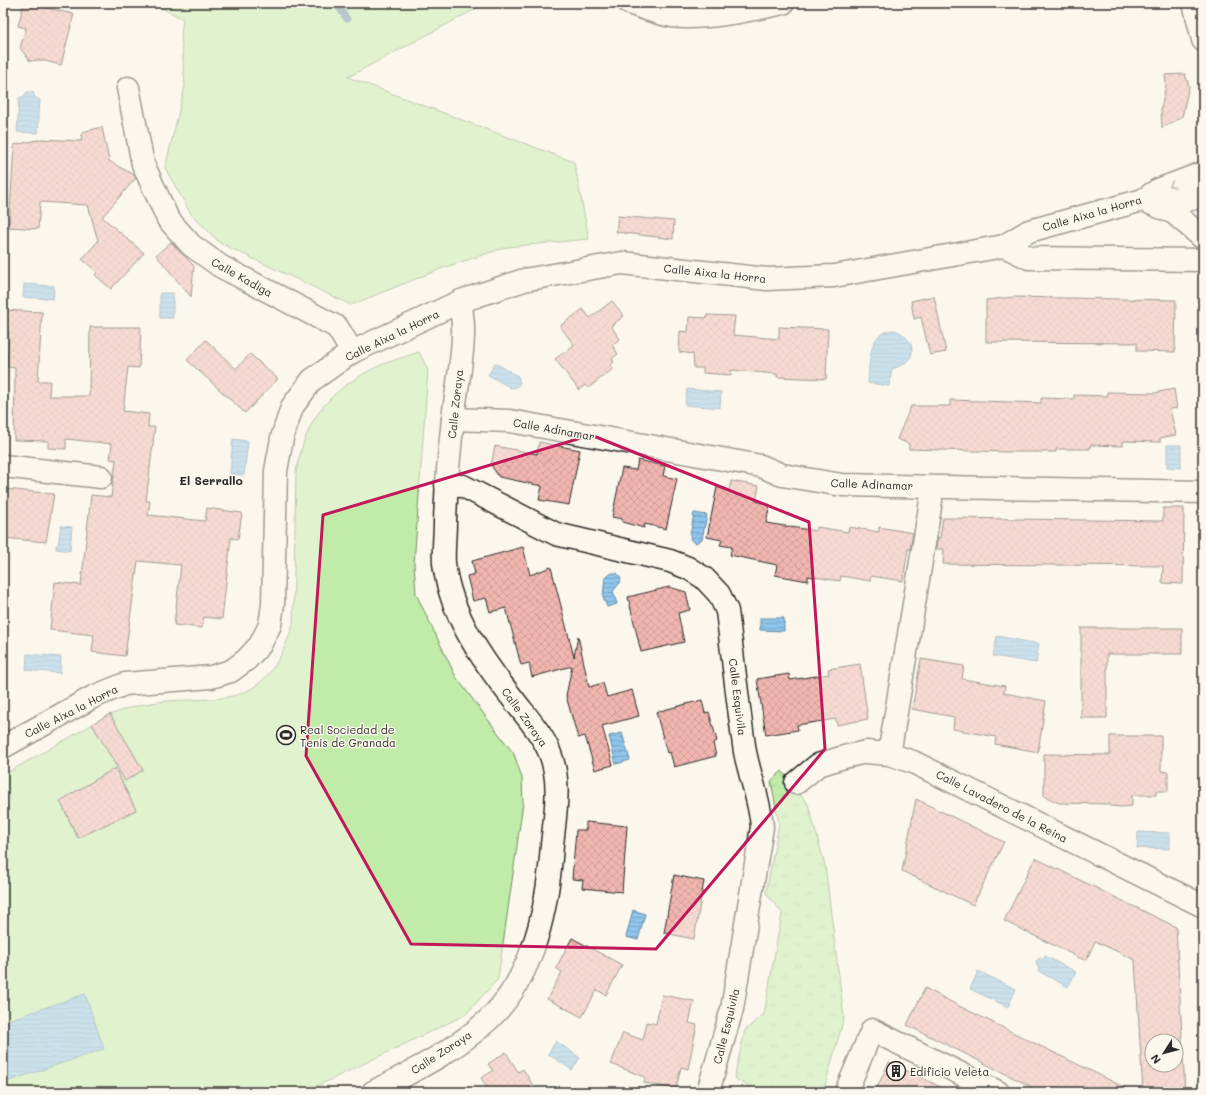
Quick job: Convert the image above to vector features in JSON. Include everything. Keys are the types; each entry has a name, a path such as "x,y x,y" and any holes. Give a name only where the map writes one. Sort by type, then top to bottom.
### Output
{"street":[{"path":"628,3 652,12 684,17 748,11 783,3"},
{"path":"1194,3 1203,40"},
{"name":"Calle Kadiga","path":"128,88 143,164 168,219 191,245 220,266 337,327 352,352"},
{"name":"Calle Aixa la Horra","path":"1152,203 1158,190 1203,173"},
{"name":"Calle Aixa la Horra","path":"3,747 93,698 125,684 211,677 231,671 246,660 260,645 270,625 273,604 275,486 282,438 292,406 312,380 352,352 461,301 524,280 622,263 774,279 834,276 1004,246 1029,231 1152,203 1203,196"},
{"path":"1152,203 1174,213 1203,238"},
{"path":"1004,246 1029,258 1203,260"},
{"name":"Calle Zoraya","path":"373,1092 413,1072 456,1045 489,1019 507,998 522,973 538,932 550,873 556,800 556,771 549,750 475,645 462,623 452,599 444,563 446,485 452,419 463,330 461,301"},
{"name":"Calle Adinamar","path":"452,419 510,421 761,466 782,475 842,486 1203,492"},
{"path":"3,466 101,477"},
{"name":"Calle Esquivila","path":"446,485 463,486 556,534 670,561 688,568 704,578 719,594 727,611 745,751 751,779 761,810 762,826 732,1009 708,1092"},
{"path":"891,742 931,501"},
{"name":"Calle Lavadero de la Reina","path":"796,783 818,765 844,756 866,752 889,754 914,762 1203,906"},
{"path":"846,1092 872,1030 998,1092"}],"highlighted area":[{"path":"591,435 809,522 825,749 656,949 411,944 306,756 323,515"}],"green space":[{"path":"152,3 487,3 348,77 574,162 589,239 507,247 443,268 351,305 220,243 191,214 165,168 185,86 181,35 183,19"},
{"name":"Real Sociedad de Tenis de Granada","path":"419,352 428,370 414,564 416,594 456,677 514,754 522,778 523,803 498,979 465,1015 305,1092 3,1092 3,775 119,711 154,703 226,697 246,692 263,679 279,658 293,625 296,472 310,426 327,402 350,382 378,366"},
{"path":"782,771 808,804 825,865 844,1018 823,1092 758,1092 734,1078 745,1030 764,1014 782,913 766,893 779,824 771,781"}],"water":[{"path":"27,92 33,92 35,98 40,100 38,133 17,132 19,98 24,96"},
{"path":"24,284 54,286 53,299 23,297"},
{"path":"160,293 173,293 173,318 160,318"},
{"path":"895,330 900,332 908,339 911,344 912,353 910,358 903,364 892,369 889,386 868,383 870,357 875,342 879,336 886,332"},
{"path":"495,363 518,376 520,383 517,387 511,388 488,375"},
{"path":"687,389 721,392 720,408 685,405"},
{"path":"233,439 248,441 244,475 230,474"},
{"path":"1167,445 1181,445 1181,468 1167,467"},
{"path":"694,513 707,515 702,539 696,543 691,540 690,536"},
{"path":"61,526 72,527 70,551 56,549"},
{"path":"612,573 617,573 621,578 620,583 613,591 617,604 607,607 603,597 605,577"},
{"path":"760,618 784,618 784,631 760,630"},
{"path":"997,636 1039,644 1036,663 993,656"},
{"path":"27,654 61,657 60,673 26,670"},
{"path":"622,733 630,760 616,764 609,736"},
{"path":"1138,832 1170,833 1170,849 1137,848"},
{"path":"633,910 645,914 638,940 626,937"},
{"path":"1045,956 1076,972 1068,987 1038,971 1039,968 1036,961 1040,958 1043,960"},
{"path":"978,971 1016,989 1008,1007 970,989"},
{"path":"85,994 104,1049 6,1082 3,1075 3,1022"},
{"path":"556,1041 580,1058 572,1070 548,1054"}],"building":[{"path":"24,3 74,14 61,65 41,60 30,61 20,48 26,28 18,26"},
{"path":"1185,74 1189,86 1182,117 1162,128 1161,109 1166,85 1165,75"},
{"path":"102,127 109,161 134,175 136,178 102,217 144,253 111,289 95,275 97,272 82,259 98,241 88,205 40,202 38,229 9,227 14,145 42,139 81,141 82,132"},
{"path":"618,216 674,221 673,239 616,232"},
{"path":"171,242 194,266 191,297 156,255"},
{"path":"934,296 946,352 930,355 921,317 914,319 911,301"},
{"path":"1013,297 1176,300 1175,352 1137,351 1137,343 986,342 986,300"},
{"path":"612,301 624,316 611,326 620,339 612,345 618,354 612,359 614,362 610,365 613,369 588,388 585,385 579,390 555,359 574,345 560,326 583,309 590,318"},
{"path":"3,310 42,312 38,381 50,381 49,396 89,396 90,327 141,327 139,368 128,367 123,411 149,414 148,427 155,427 146,501 150,501 148,515 205,521 207,508 242,513 238,539 231,538 222,619 204,617 202,628 174,625 181,565 138,561 125,656 92,652 94,635 50,630 55,582 81,585 91,495 111,497 116,460 110,459 112,444 66,439 66,449 48,448 48,441 14,440 15,368 7,367 9,332 3,332"},
{"path":"707,315 735,316 733,335 779,339 779,327 828,329 826,379 777,377 777,374 731,370 731,375 703,373 703,368 694,368 693,354 679,352 680,331 688,332 689,317 706,318"},
{"path":"206,340 236,369 250,354 278,379 245,413 187,360"},
{"path":"1174,389 1177,408 1170,409 1176,435 1160,438 1160,442 1123,441 1123,446 1090,445 1090,449 1056,449 1056,452 1006,452 909,449 909,444 897,439 911,406 950,406 950,400 1041,403 1041,398 1074,399 1074,395 1107,396 1107,392 1154,393"},
{"path":"539,442 580,450 569,505 539,500 542,486 499,477 491,465 495,446 537,454"},
{"path":"638,460 665,466 663,476 677,479 666,529 645,524 644,528 622,522 622,519 612,517 622,468 636,470"},
{"path":"731,481 759,486 756,501 770,504 766,523 816,531 817,527 848,532 849,527 879,532 879,527 913,533 910,549 908,549 903,581 871,576 870,581 841,576 840,581 808,576 808,581 775,575 777,565 730,555 732,547 720,545 722,540 707,537 717,487 729,490"},
{"path":"6,489 54,494 46,542 3,538 3,500"},
{"path":"1163,508 1184,508 1183,584 1162,583 1163,566 943,564 944,549 936,549 938,537 940,538 943,518 1163,521"},
{"path":"523,547 530,575 551,567 574,657 578,636 589,687 603,683 607,697 632,690 639,716 602,726 613,765 595,770 585,736 578,738 566,696 572,666 532,677 529,663 521,665 506,608 490,612 486,598 473,601 467,576 475,574 472,561"},
{"path":"669,587 686,592 690,610 678,613 684,642 641,652 628,597"},
{"path":"1081,628 1182,628 1182,654 1107,654 1107,718 1081,718"},
{"path":"921,659 964,666 962,679 1005,686 1004,693 1046,701 1038,752 995,744 996,737 953,729 954,717 912,709"},
{"path":"860,664 868,719 837,725 836,719 797,725 798,730 766,735 757,679 789,674 790,680 829,674 828,669"},
{"path":"702,700 705,713 709,712 717,741 713,743 716,756 674,767 670,752 667,753 656,712"},
{"path":"110,714 143,770 125,781 92,724"},
{"path":"1110,736 1161,736 1161,771 1168,772 1168,791 1156,791 1156,795 1132,795 1132,806 1121,807 1110,806 1110,804 1059,803 1044,796 1044,754 1110,755"},
{"path":"115,768 136,810 78,838 60,801"},
{"path":"916,799 1004,842 973,905 902,871"},
{"path":"586,822 627,826 622,892 582,888 583,880 572,879 576,830 586,830"},
{"path":"1035,858 1176,927 1182,1033 1144,1033 1144,1073 1184,1073 1185,1092 1143,1092 1135,960 1095,941 1086,961 1004,921"},
{"path":"674,875 704,881 694,939 664,933"},
{"path":"572,938 622,965 606,995 597,990 582,1017 547,999 562,972 556,968"},
{"path":"925,988 1134,1092 1042,1092 907,1025"},
{"path":"662,995 694,1001 689,1023 697,1025 688,1069 681,1067 676,1089 644,1083 645,1077 611,1064 623,1033 643,1040 647,1022 656,1024"},
{"path":"506,1052 518,1072 523,1069 533,1085 529,1088 531,1092 487,1092 489,1091 481,1078 493,1071 488,1064"},
{"name":"Edificio Veleta","path":"889,1062 951,1092 875,1092"}],"waterway":[{"path":"336,3 347,19"}],"place":[{"name":"Real Sociedad de Tenis de Granada","path":"286,735"},
{"name":"Edificio Veleta","path":"896,1071"}],"district":[{"name":"El Serrallo","path":"211,480"}]}
